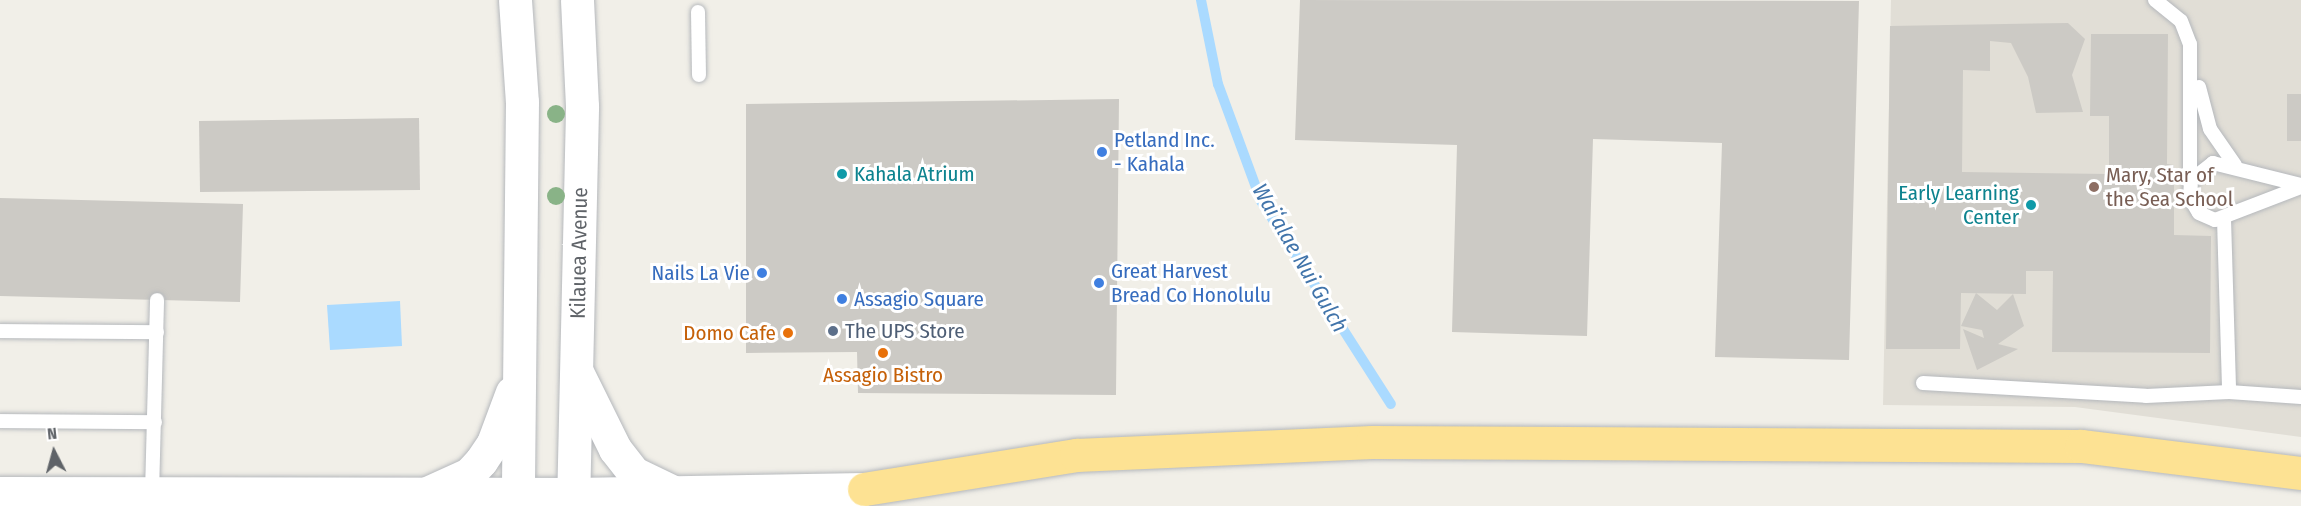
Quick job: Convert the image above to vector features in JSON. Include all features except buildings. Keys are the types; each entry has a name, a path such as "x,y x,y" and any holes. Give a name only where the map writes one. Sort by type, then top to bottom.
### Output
{"highway":[{"path":"864,489 1076,455 1372,442 2081,446 2301,473"}],"street":[{"path":"515,0 522,102 518,499"},
{"name":"Kilauea Avenue","path":"574,500 582,106 577,0"},
{"path":"427,493 469,474 481,461 493,443 520,371"},
{"path":"577,372 615,449 634,473 673,492"},
{"path":"0,493 427,493 574,500 673,492 864,489"}],"lane":[{"path":"2155,0 2181,21 2210,129 2224,155 2244,170"},
{"path":"698,12 699,75"},
{"path":"2193,61 2189,189 2199,213 2224,219 2301,186"},
{"path":"2189,189 2204,166 2223,164 2301,186"},
{"path":"2224,219 2229,392"},
{"path":"152,493 157,300"},
{"path":"0,331 157,332"},
{"path":"1923,383 2146,396 2229,392 2301,397"},
{"path":"0,421 155,422"}],"shaded area":[{"name":"Mary, Star of the Sea School","path":"1891,0 2301,0 2301,437 2075,407 1883,405"}],"water":[{"path":"400,301 402,346 330,350 327,305"}],"waterway":[{"name":"Waiʻalae Nui Gulch","path":"1201,0 1218,84 1261,201 1391,404"}],"place":[{"name":"Petland Inc. - Kahala","path":"1102,152"},
{"name":"Kahala Atrium","path":"842,174"},
{"name":"Mary, Star of the Sea School","path":"2094,187"},
{"name":"Early Learning Center","path":"2031,205"},
{"name":"Nails La Vie","path":"762,273"},
{"name":"Great Harvest Bread Co Honolulu","path":"1099,283"},
{"name":"Assagio Square","path":"842,299"},
{"name":"The UPS Store","path":"833,331"},
{"name":"Domo Cafe","path":"788,333"},
{"name":"Assagio Bistro","path":"883,353"}]}
